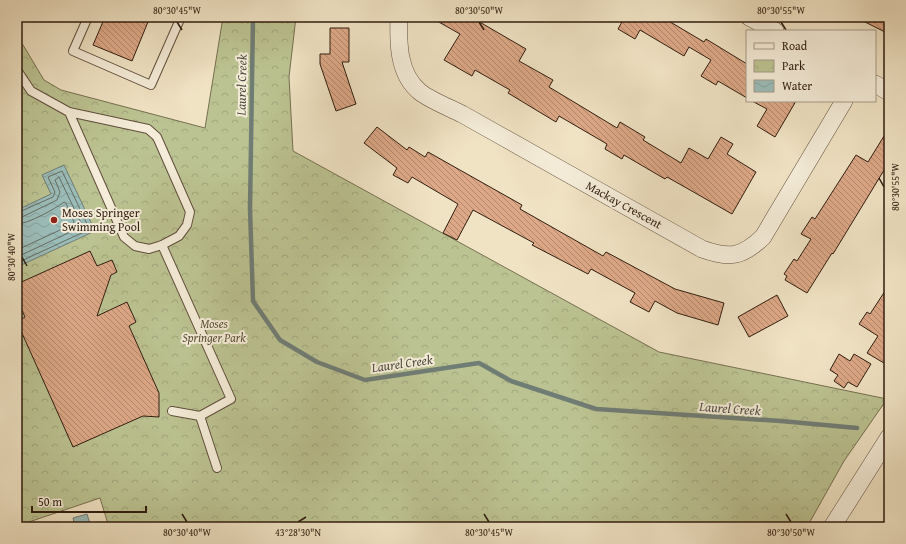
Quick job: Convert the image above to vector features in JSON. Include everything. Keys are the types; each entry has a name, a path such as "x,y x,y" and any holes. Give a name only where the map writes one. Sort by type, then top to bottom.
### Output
{"street":[{"name":"Mackay Crescent","path":"399,17 398,40 402,64 410,83 421,93 462,114 702,249 717,254 735,255 751,248 763,236 843,102"},
{"path":"749,17 774,30"},
{"path":"876,85 889,92"},
{"path":"832,527 881,456 889,437"}],"lane":[{"path":"88,17 74,51 151,85 181,17"},
{"path":"17,70 30,91 69,112 148,129 156,137 190,212 187,226 179,236 162,245 149,249 135,246 124,237 69,112"},
{"path":"162,245 231,399 200,416 172,411"},
{"path":"200,416 217,468"}],"green space":[{"name":"Moses Springer Park","path":"223,17 296,17 289,77 293,151 659,352 887,399 844,461 807,527 109,527 100,498 17,526 17,35 44,80 61,90 205,128"}],"water":[{"name":"Moses Springer Swimming Pool","path":"64,165 95,231 17,267 17,210 51,194 42,175"},
{"path":"87,514 91,527 75,527 73,518"}],"building":[{"path":"105,17 150,17 132,61 93,45"},
{"path":"430,17 471,17 526,49 519,61 553,80 549,87 617,128 620,122 645,137 643,140 681,163 689,148 708,159 721,137 733,144 727,154 756,172 732,214 667,177 665,179 624,155 622,159 605,149 607,144 559,116 556,122 508,93 510,90 475,70 472,76 444,60 460,34"},
{"path":"617,17 662,17 704,42 706,39 746,63 746,97 718,81 716,85 701,76 711,60 689,47 684,56 640,30 635,39 618,29 623,20"},
{"path":"855,17 889,17 889,34"},
{"path":"330,28 349,28 349,62 342,62 356,104 336,111 320,64 320,54 330,54"},
{"path":"754,102 795,102 775,137 757,126 767,109"},
{"path":"377,127 407,150 409,147 425,157 428,152 522,205 520,209 603,256 606,252 675,289 724,303 718,325 677,313 655,301 649,312 630,302 635,293 591,269 588,274 532,245 534,243 473,210 457,240 443,233 458,204 412,177 408,183 393,175 397,168 364,143"},
{"path":"889,128 889,162 833,254 832,253 807,293 785,280 787,276 784,274 794,259 797,261 811,239 801,234 812,217 815,219 856,155 868,162"},
{"path":"90,251 97,266 112,260 117,272 111,275 97,316 127,302 136,322 129,326 159,393 159,417 143,416 73,447 17,322 25,317 17,299 17,284"},
{"path":"889,285 889,366 867,353 878,336 859,324 867,312 870,314"},
{"path":"777,295 788,316 749,337 738,317"},
{"path":"839,354 850,361 854,354 871,364 857,387 848,382 844,388 834,381 838,375 830,370"}],"waterway":[{"name":"Laurel Creek","path":"253,17 250,209 253,301 280,340 317,362 365,380 479,363 511,381 596,409 781,421 857,428"}],"place":[{"name":"Moses Springer Swimming Pool","path":"54,220"}]}
